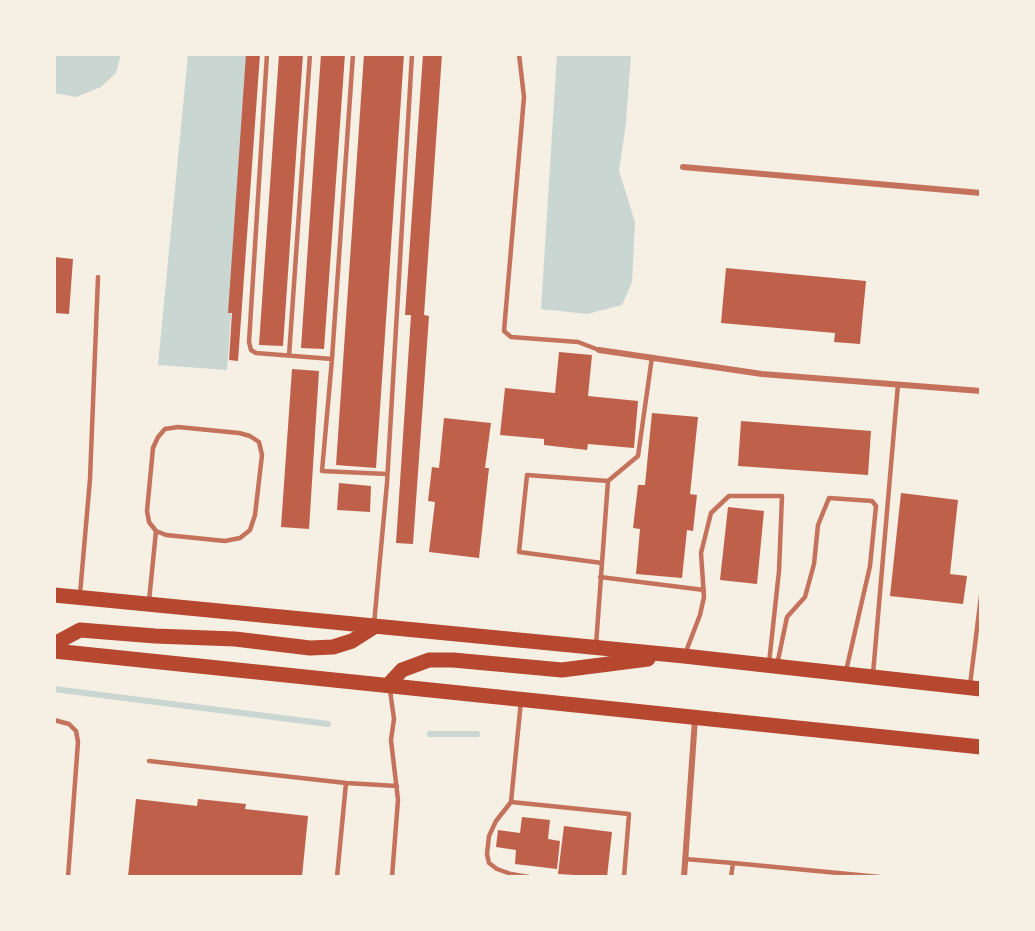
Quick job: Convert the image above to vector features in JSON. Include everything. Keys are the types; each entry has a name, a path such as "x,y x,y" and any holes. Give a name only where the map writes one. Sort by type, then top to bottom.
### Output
{"highway":[{"path":"54,595 681,656 975,688"},
{"path":"54,644 80,630 235,639 310,648 333,647 352,641 374,627"},
{"path":"54,651 981,747"},
{"path":"389,684 402,670 429,660 562,670 681,656"}],"street":[{"path":"683,167 981,193"},
{"path":"599,350 762,374 981,391"},
{"path":"684,877 695,716"}],"lane":[{"path":"267,54 249,342 251,351 256,353 332,359"},
{"path":"289,356 310,54"},
{"path":"353,54 322,471 387,474"},
{"path":"374,627 387,474 412,54"},
{"path":"519,54 524,97 504,331 511,337 578,342 599,350"},
{"path":"80,597 90,479 98,277"},
{"path":"602,563 519,552 527,475 608,481 638,456 652,357"},
{"path":"872,677 898,384"},
{"path":"149,604 156,531 148,522 147,511 153,448 158,437 165,429 178,427 239,433 259,442 262,455 255,515 250,530 240,538 225,541 166,535 156,531"},
{"path":"596,648 608,481"},
{"path":"681,656 700,615 704,590 702,553 711,513 729,496 782,496 773,666"},
{"path":"773,666 787,617 805,597 814,564 818,525 829,498 872,501 876,506 870,566 845,674"},
{"path":"600,577 704,590"},
{"path":"975,688 981,596"},
{"path":"389,684 394,719 392,740 398,800 392,877"},
{"path":"521,698 511,802 496,821 489,836 487,854 489,862 497,869 529,877"},
{"path":"54,720 69,724 76,731 78,742 68,877"},
{"path":"149,761 346,783 397,786"},
{"path":"337,877 346,783"},
{"path":"511,802 629,814 624,877"},
{"path":"685,859 880,877"},
{"path":"731,877 733,863"}],"shaded area":[{"path":"54,54 121,54 116,73 101,87 76,97 54,93"},
{"path":"188,54 250,54 227,370 158,365"},
{"path":"557,54 631,54 626,123 619,171 635,222 632,282 622,305 587,314 541,309"}],"building":[{"path":"246,54 260,54 238,361 229,360 232,313 228,313"},
{"path":"279,54 303,54 283,346 259,345"},
{"path":"321,54 345,54 324,349 301,348"},
{"path":"364,54 404,54 376,468 336,465"},
{"path":"423,54 442,54 424,315 429,316 413,544 396,543 411,315 405,315"},
{"path":"54,257 73,259 69,314 54,313"},
{"path":"726,268 866,281 860,344 834,342 835,333 721,323"},
{"path":"559,352 592,355 588,396 638,401 634,448 588,444 587,450 544,445 544,439 500,435 505,388 555,393"},
{"path":"292,369 319,371 309,529 281,527"},
{"path":"652,413 698,417 690,494 697,495 693,531 687,530 682,578 636,574 640,529 633,528 638,485 645,485"},
{"path":"444,418 491,423 485,468 489,468 479,558 429,552 435,502 428,501 432,467 439,468"},
{"path":"741,421 871,431 868,475 738,466"},
{"path":"339,483 371,486 370,512 337,510"},
{"path":"901,493 958,500 950,574 967,576 963,604 890,596"},
{"path":"728,507 764,511 757,584 720,580"},
{"path":"136,799 197,806 198,799 246,804 245,809 308,816 302,877 128,877"},
{"path":"522,817 550,820 548,839 560,841 557,869 515,864 516,850 496,847 498,830 520,833"},
{"path":"564,826 612,832 607,877 558,874"}],"waterway":[{"path":"54,689 328,724"},
{"path":"430,734 477,734"}]}
